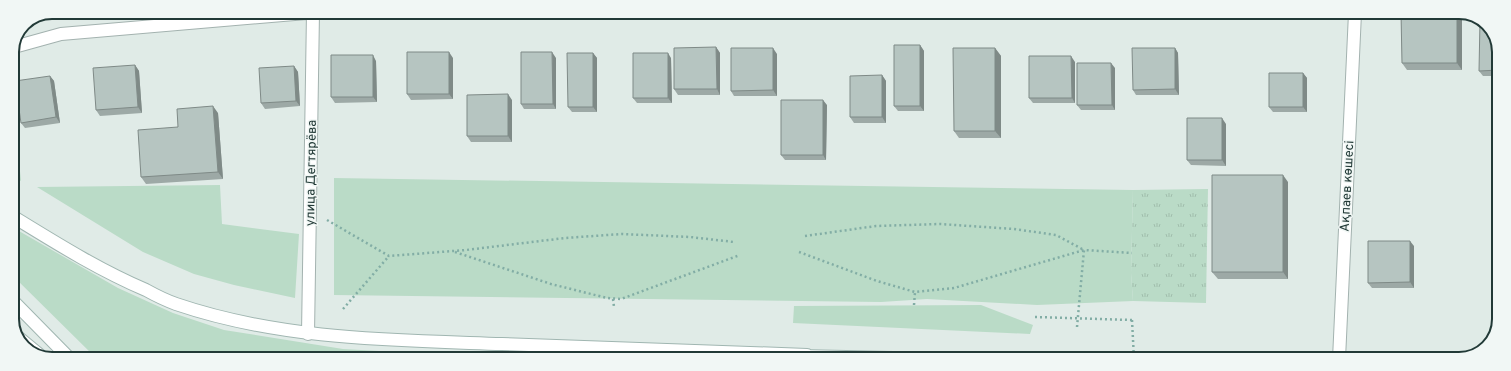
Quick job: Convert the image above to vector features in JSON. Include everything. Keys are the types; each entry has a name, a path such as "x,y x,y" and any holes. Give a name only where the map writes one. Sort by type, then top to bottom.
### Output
{"main road":[{"path":"20,46 61,34 233,19"},
{"name":"улица Дегтярёва","path":"308,334 313,19"},
{"name":"Ақпаев көшесі","path":"1339,352 1355,19"},
{"path":"19,220 79,257 129,283 175,303 234,320 274,329 308,334 386,340 723,352"},
{"path":"19,307 63,352"}],"path":[{"path":"310,210 389,256 452,251 565,238 622,234 690,237 734,242"},
{"path":"804,236 876,226 940,224 1014,229 1056,235 1084,250"},
{"path":"1077,327 1084,250"},
{"path":"799,252 877,281 915,292 954,288 1084,250 1132,253"},
{"path":"452,251 551,284 613,299 621,299 740,255"},
{"path":"343,309 389,256"},
{"path":"914,305 915,292"},
{"path":"613,299 614,307"},
{"path":"1034,317 1132,320 1134,352"}],"green space":[{"path":"19,162 21,181 19,180"},
{"path":"334,178 1133,190 1131,273 1133,301 1037,305 927,299 881,302 334,295"},
{"path":"220,185 222,224 299,234 295,298 234,285 194,274 143,252 37,187"},
{"path":"1208,189 1206,303 1133,301 1131,273 1133,190"},
{"path":"19,231 118,288 173,313 224,330 343,349 397,352 90,352 19,282"},
{"path":"981,305 1033,325 1030,334 793,323 794,306"}],"building":[{"path":"1401,19 1457,19 1457,63 1402,63"},
{"path":"1480,26 1484,30 1491,44 1492,70 1479,71"},
{"path":"894,45 920,45 920,106 894,106"},
{"path":"716,47 717,89 674,89 674,48"},
{"path":"731,48 773,48 773,90 731,91"},
{"path":"953,48 995,48 995,131 954,131"},
{"path":"1132,48 1175,48 1175,89 1133,90"},
{"path":"407,52 449,52 449,94 407,94"},
{"path":"521,52 552,52 553,104 521,104"},
{"path":"567,53 593,53 593,107 568,107"},
{"path":"633,53 668,53 668,98 633,98"},
{"path":"331,55 373,55 373,97 331,97"},
{"path":"1029,56 1071,56 1072,98 1029,98"},
{"path":"1077,63 1111,63 1112,105 1077,105"},
{"path":"135,65 138,107 96,110 93,68"},
{"path":"294,66 296,101 261,103 259,68"},
{"path":"1269,73 1303,73 1303,107 1269,107"},
{"path":"882,75 882,117 850,117 850,76"},
{"path":"50,76 56,117 21,123 19,109 19,80"},
{"path":"508,94 508,136 467,136 467,95"},
{"path":"781,100 823,100 823,155 781,155"},
{"path":"213,106 218,172 141,177 138,130 178,127 177,109"},
{"path":"1187,118 1222,118 1222,160 1187,160"},
{"path":"1212,175 1283,175 1283,272 1212,272"},
{"path":"1368,241 1410,241 1410,282 1368,283"}]}
